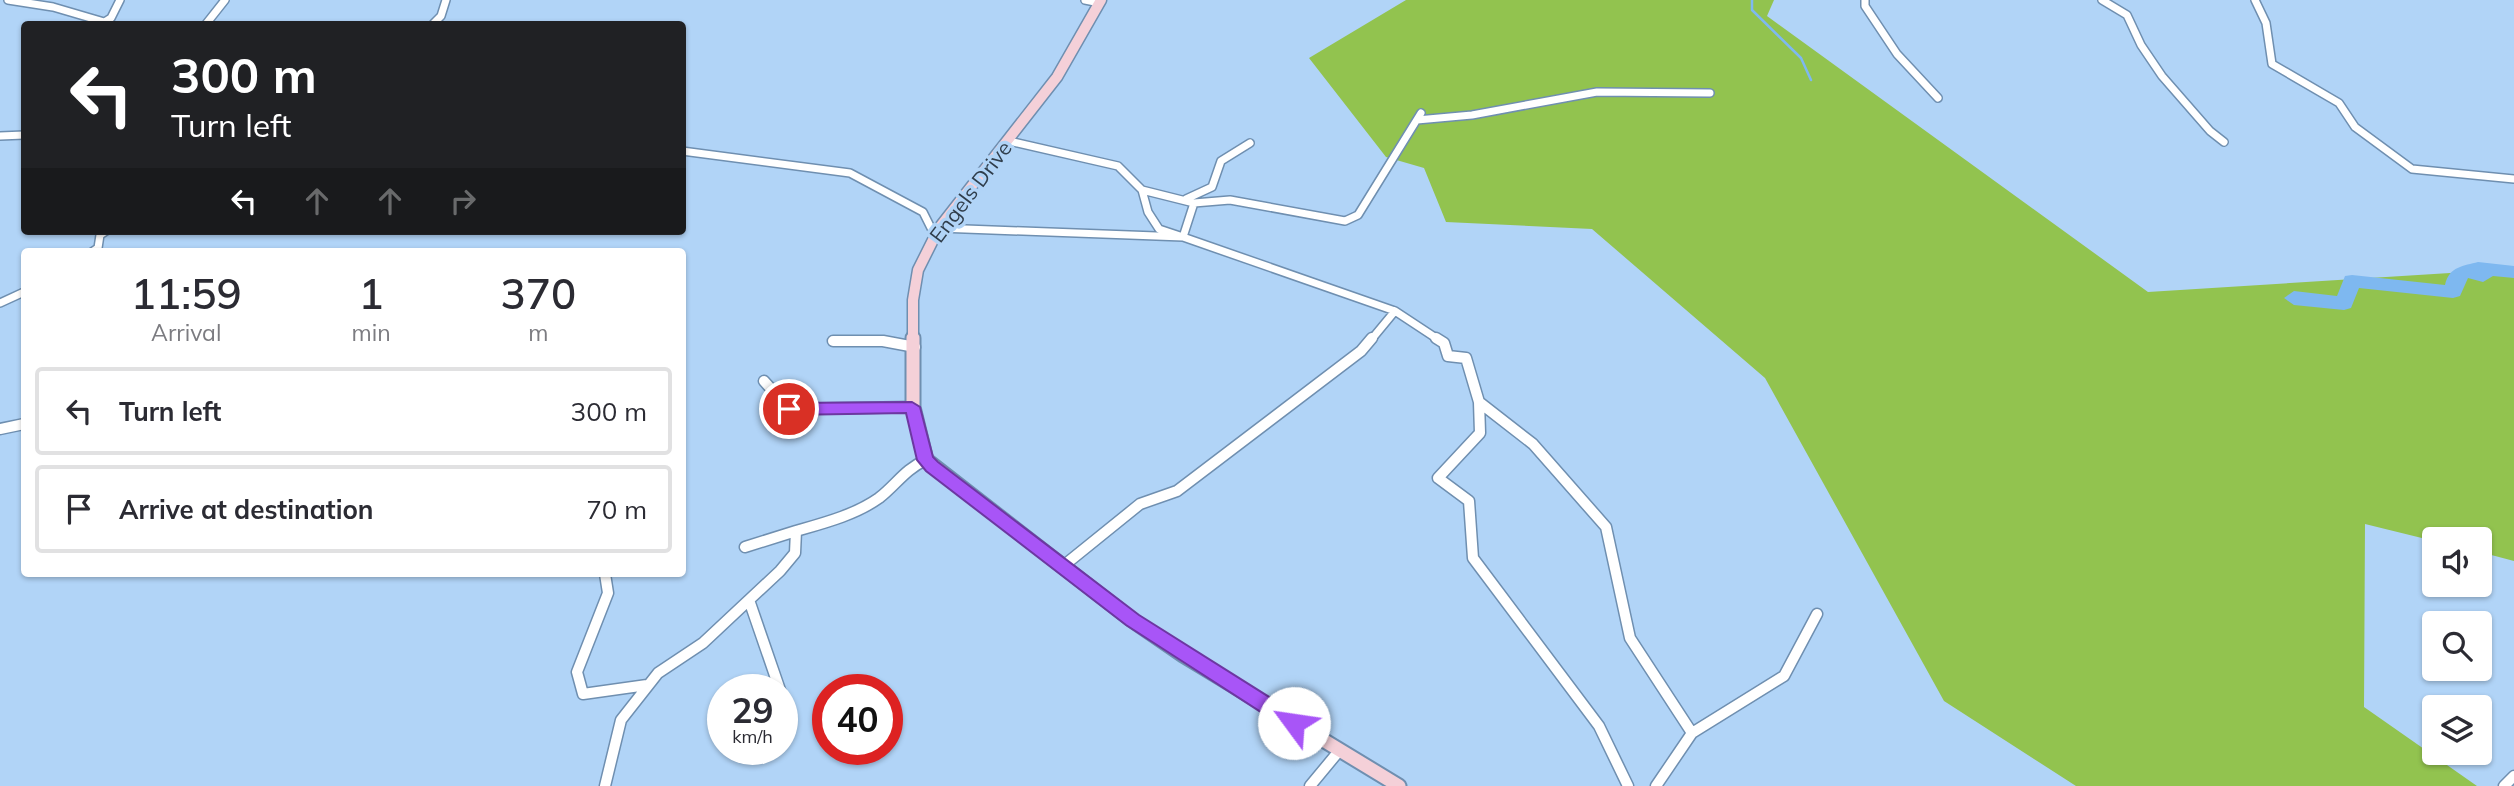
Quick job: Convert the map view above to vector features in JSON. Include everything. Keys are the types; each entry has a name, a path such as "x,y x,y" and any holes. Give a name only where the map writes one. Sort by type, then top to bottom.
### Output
{"street":[{"path":"8,0 53,7 97,21"},
{"path":"107,21 111,19 120,0"},
{"path":"208,21 225,0"},
{"path":"436,21 441,16 446,0"},
{"path":"1085,0 1100,2"},
{"path":"1865,0 1865,6 1897,54 1938,98"},
{"path":"2102,0 2127,15 2141,45 2162,76 2210,131 2224,142"},
{"path":"2255,0 2270,29 2272,64 2339,103 2355,127 2412,169 2514,179"},
{"name":"Engels Drive","path":"926,460 912,407 914,293 918,270 936,231 1057,77 1100,2"},
{"path":"1142,190 1190,201 1230,200 1345,221 1352,219 1419,116 1464,119 1561,97 1644,90 1710,93"},
{"path":"0,136 21,135"},
{"path":"1009,141 1118,166 1142,190 1148,212 1160,229 1395,311 1444,343 1448,356 1466,358 1479,402 1480,433 1438,478 1469,501 1473,558 1600,726 1628,786"},
{"path":"1183,237 1190,201 1212,187 1221,161 1250,143"},
{"path":"686,152 850,173 923,212 936,231 1183,237"},
{"path":"0,303 21,293"},
{"path":"1062,567 1140,504 1177,491 1361,351 1395,311"},
{"path":"833,341 883,341 915,347"},
{"path":"764,381 789,409 912,407"},
{"path":"1479,402 1533,444 1606,527 1630,638 1692,733"},
{"path":"0,429 21,425"},
{"path":"745,547 827,522 876,500 898,474 926,460 1062,567 1182,655 1399,786"},
{"path":"605,786 621,720 658,673 703,643 795,552 796,531"},
{"path":"605,577 608,593 577,672 583,694 648,685"},
{"path":"749,600 774,674"},
{"path":"1656,786 1692,733 1784,676 1817,614"},
{"path":"1310,786 1339,751"},
{"path":"2504,786 2514,775"}],"green space":[{"path":"1406,0 1774,0 1767,16 2148,292 2514,269 2514,561 2492,555 2492,527 2422,527 2422,538 2365,524 2364,707 2422,748 2422,765 2447,765 2477,786 2076,786 1944,701 1765,378 1592,229 1446,222 1424,168 1386,157 1309,58"}],"waterway":[{"path":"1752,0 1752,10 1801,58 1811,80"},
{"path":"2294,298 2344,303 2352,281 2415,290 2453,291 2456,278 2464,271 2483,276 2478,268 2514,272"}],"route":[{"path":"789,409 912,407 926,460 932,467 1132,620 1182,655 1294,723"}]}
